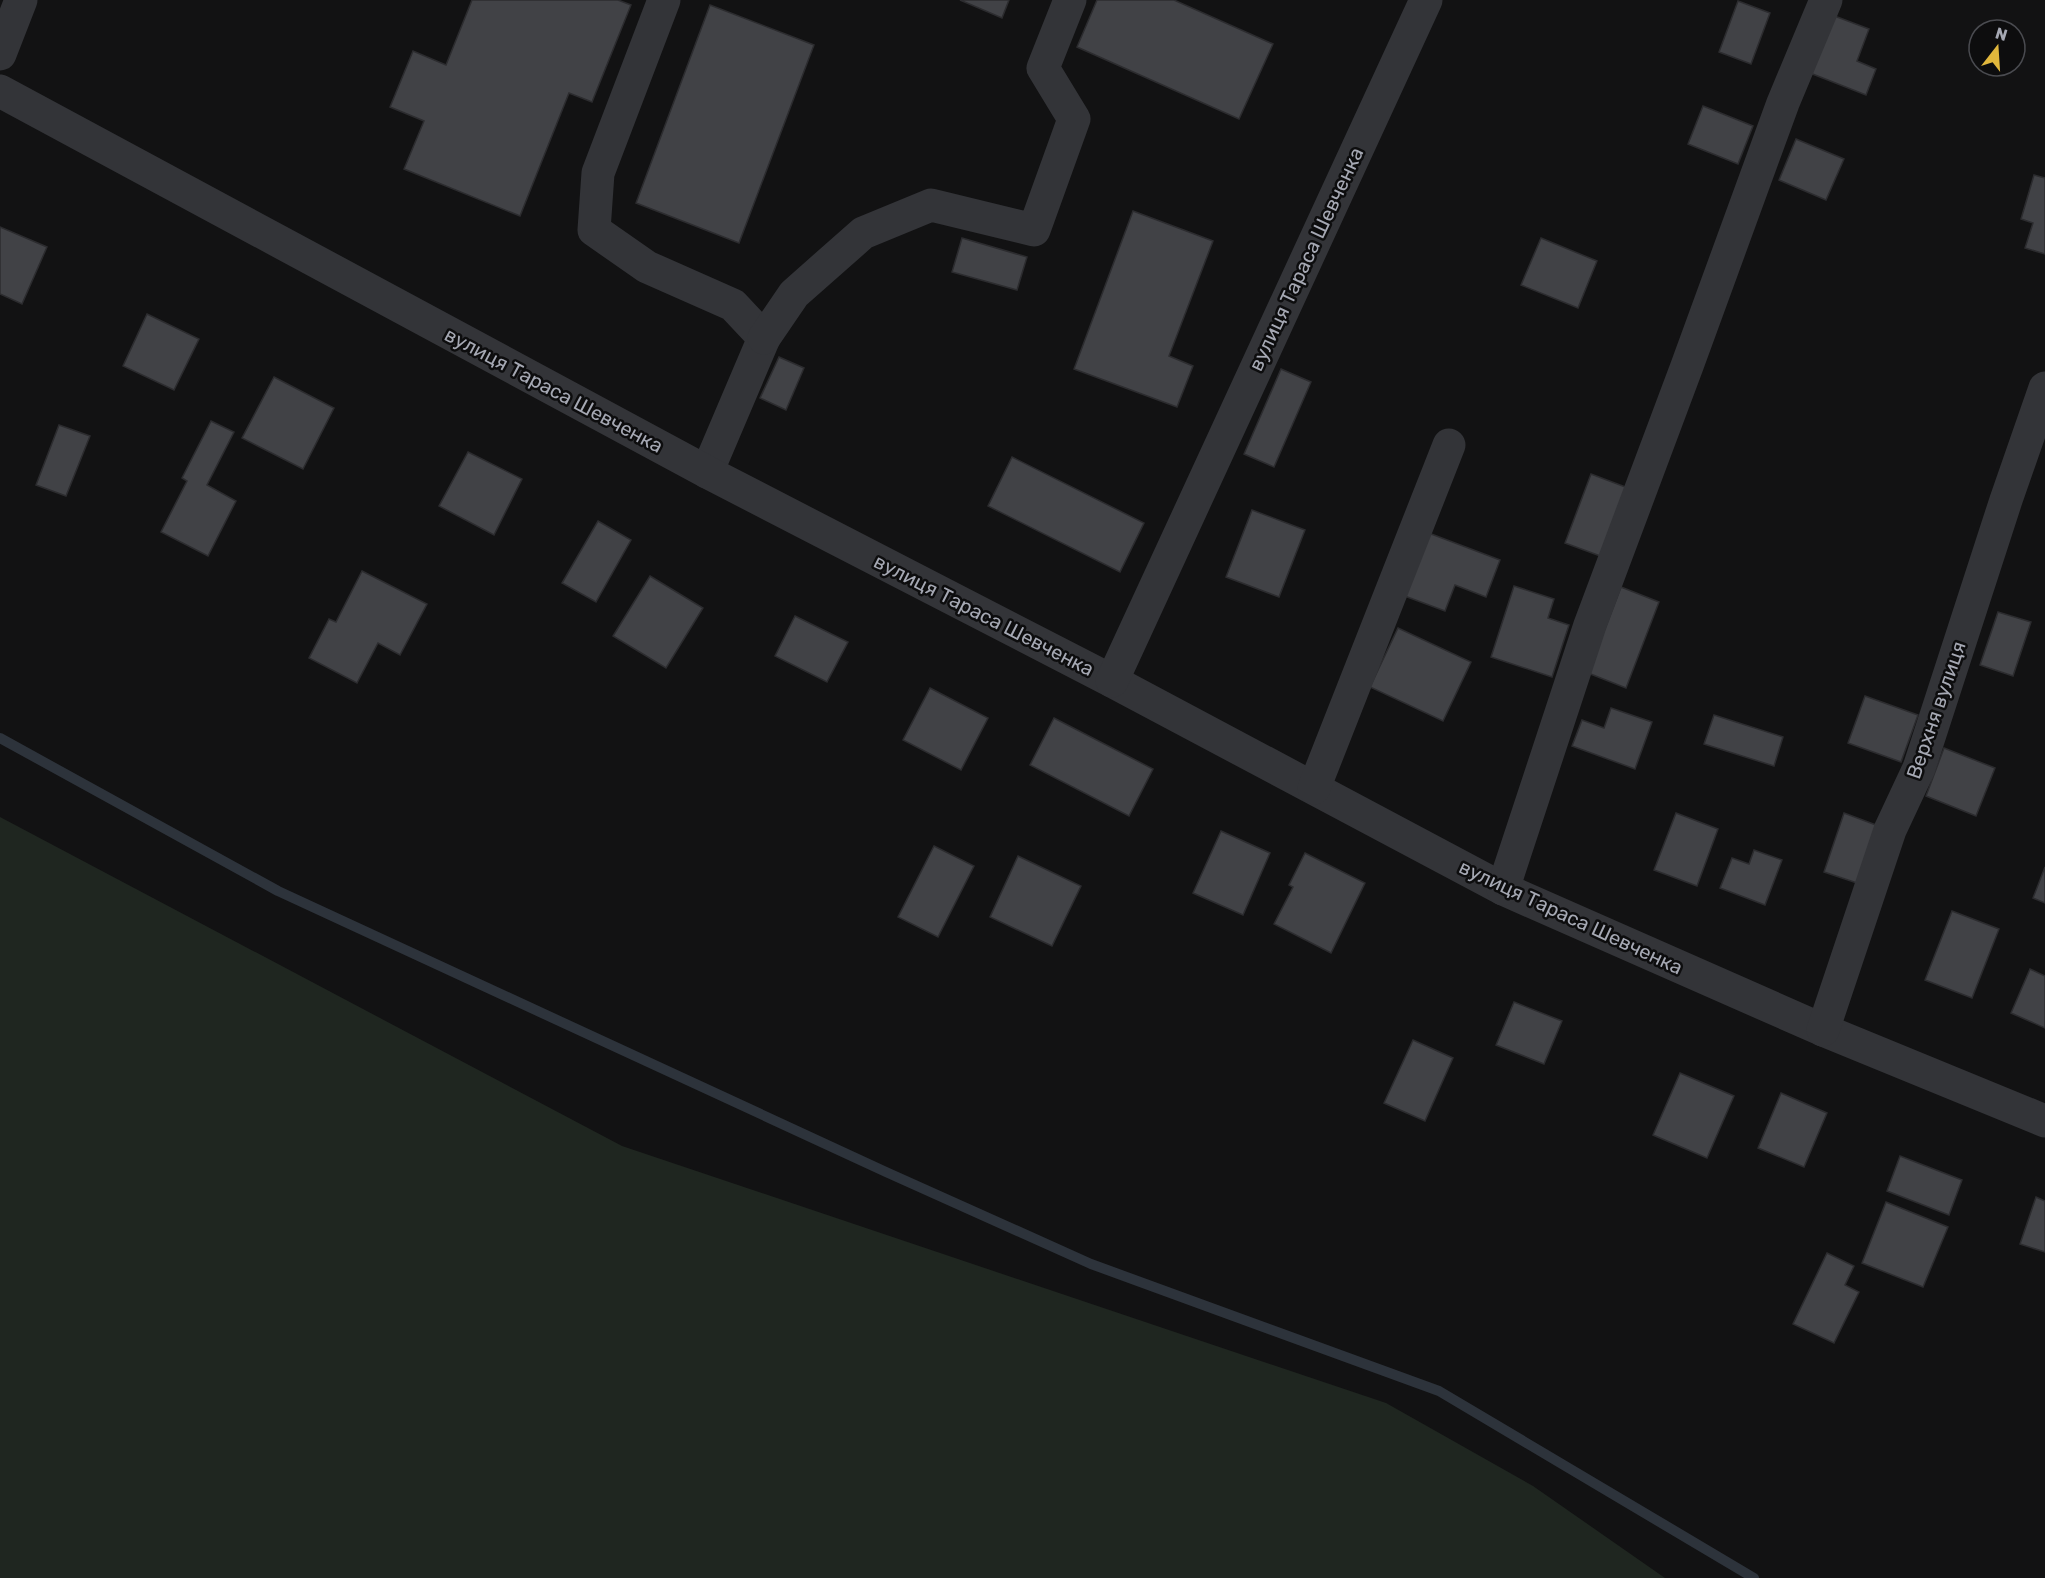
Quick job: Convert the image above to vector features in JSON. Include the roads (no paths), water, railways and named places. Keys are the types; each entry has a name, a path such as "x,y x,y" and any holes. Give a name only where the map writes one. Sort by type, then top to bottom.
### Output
{"street":[{"path":"0,54 21,0"},
{"path":"664,0 598,173 594,230 646,267 734,305 764,338"},
{"path":"706,472 764,338 794,294 863,233 931,205 1034,230 1074,119 1043,68 1070,0"},
{"name":"вулиця Тараса Шевченка","path":"1112,681 1426,0"},
{"path":"1503,889 1590,625 1783,103 1826,0"},
{"name":"вулиця Тараса Шевченка","path":"0,91 706,472 1112,681 1503,889 1823,1030 2045,1122"},
{"name":"Верхня вулиця","path":"1823,1030 1890,830 1919,768 2045,388"},
{"path":"1314,788 1449,445"}],"waterway":[{"path":"0,738 278,891 886,1172 1091,1264 1439,1391 1754,1578"}]}
